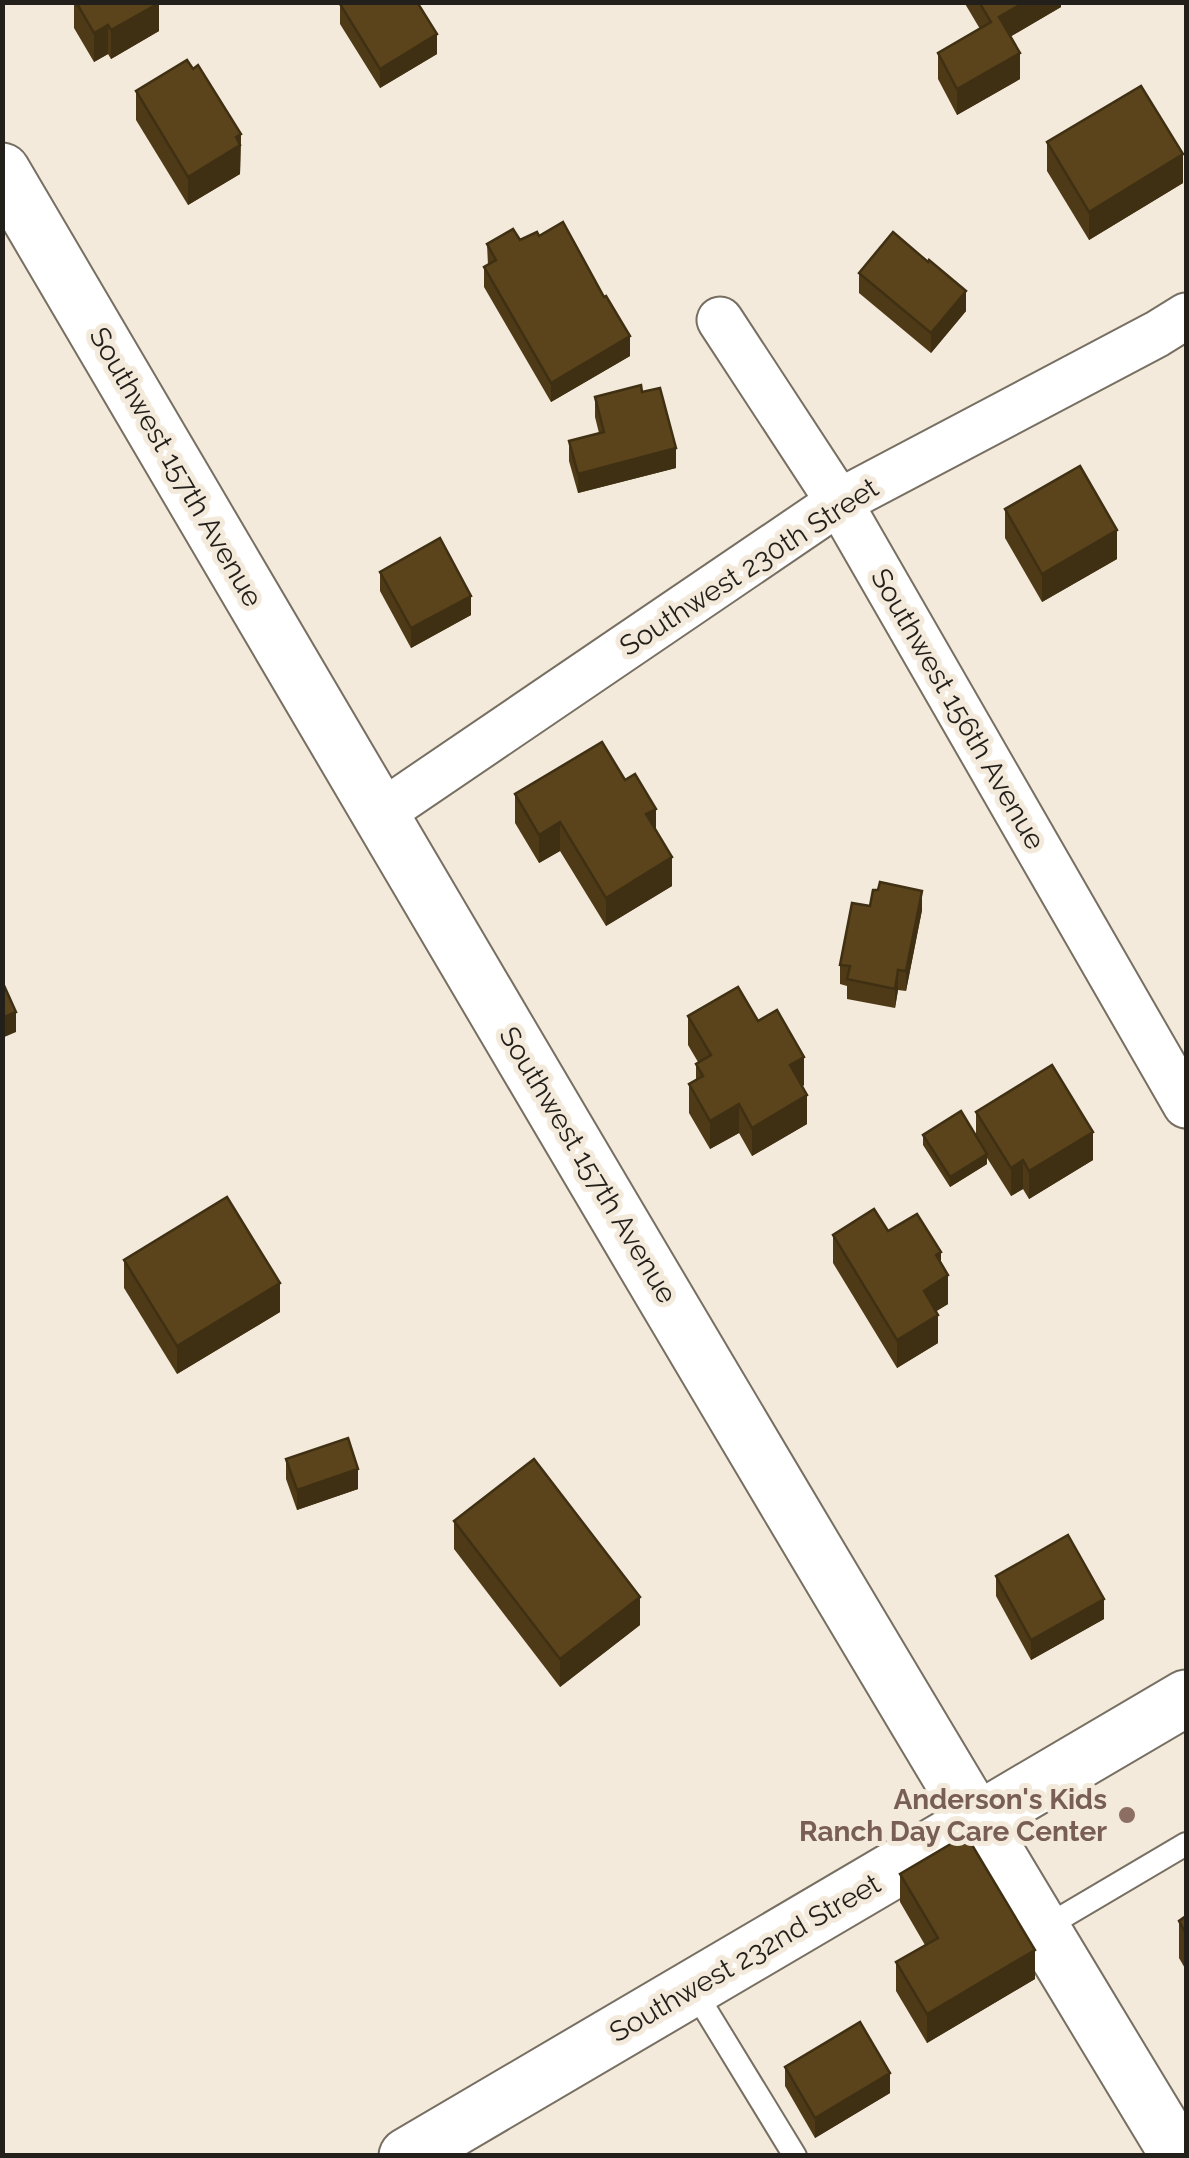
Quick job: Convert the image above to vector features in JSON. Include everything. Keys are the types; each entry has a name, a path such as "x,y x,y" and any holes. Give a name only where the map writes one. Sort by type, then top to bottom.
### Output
{"street":[{"name":"Southwest 157th Avenue","path":"2,171 977,1823 1179,2156"},
{"name":"Southwest 230th Street","path":"380,814 839,502 1186,316"},
{"name":"Southwest 156th Avenue","path":"720,320 839,502 1186,1105"},
{"name":"Southwest 232nd Street","path":"407,2156 1186,1698"}],"lane":[{"path":"1042,1929 1186,1844"},
{"path":"693,1989 795,2156"}],"building":[{"path":"76,2 159,3 111,30 108,25 94,33"},
{"path":"342,2 417,2 437,34 380,69"},
{"path":"979,2 1025,2 999,17 1020,53 957,89 938,53 991,22"},
{"path":"187,60 193,69 198,65 241,134 236,137 240,145 188,177 136,91"},
{"path":"1141,86 1183,154 1089,212 1047,142"},
{"path":"563,222 630,336 551,383 484,267 496,260 487,244 513,229 520,240 537,232 539,236"},
{"path":"893,232 966,291 931,333 859,273"},
{"path":"641,385 642,392 660,388 676,448 578,474 569,441 604,432 595,397"},
{"path":"1080,466 1117,530 1042,574 1005,509"},
{"path":"440,538 471,596 411,628 380,572"},
{"path":"602,742 625,780 635,774 656,809 646,814 672,857 606,898 560,822 539,835 515,794"},
{"path":"880,882 922,891 906,971 898,970 895,989 847,979 850,966 840,965 852,903 870,906 873,890 878,890"},
{"path":"2,981 16,1012 2,1018"},
{"path":"738,987 758,1021 777,1010 804,1057 790,1065 807,1095 752,1128 739,1104 710,1121 689,1084 703,1076 696,1064 711,1055 688,1016"},
{"path":"1052,1065 1093,1132 1029,1171 1023,1160 1011,1168 976,1112"},
{"path":"961,1111 987,1154 950,1177 923,1135"},
{"path":"227,1197 280,1283 177,1346 124,1260"},
{"path":"874,1209 888,1231 917,1214 941,1252 936,1255 948,1275 924,1291 938,1315 897,1340 833,1235"},
{"path":"348,1438 358,1469 297,1490 286,1459"},
{"path":"534,1459 640,1597 560,1659 454,1521"},
{"path":"1068,1535 1104,1599 1031,1640 996,1576"},
{"path":"966,1835 1035,1950 927,2014 896,1962 938,1938 900,1874"},
{"path":"1186,1916 1186,1934 1179,1921"},
{"path":"860,2022 890,2073 815,2118 785,2067"}],"place":[{"name":"Anderson's Kids Ranch Day Care Center","path":"1127,1815"}]}
